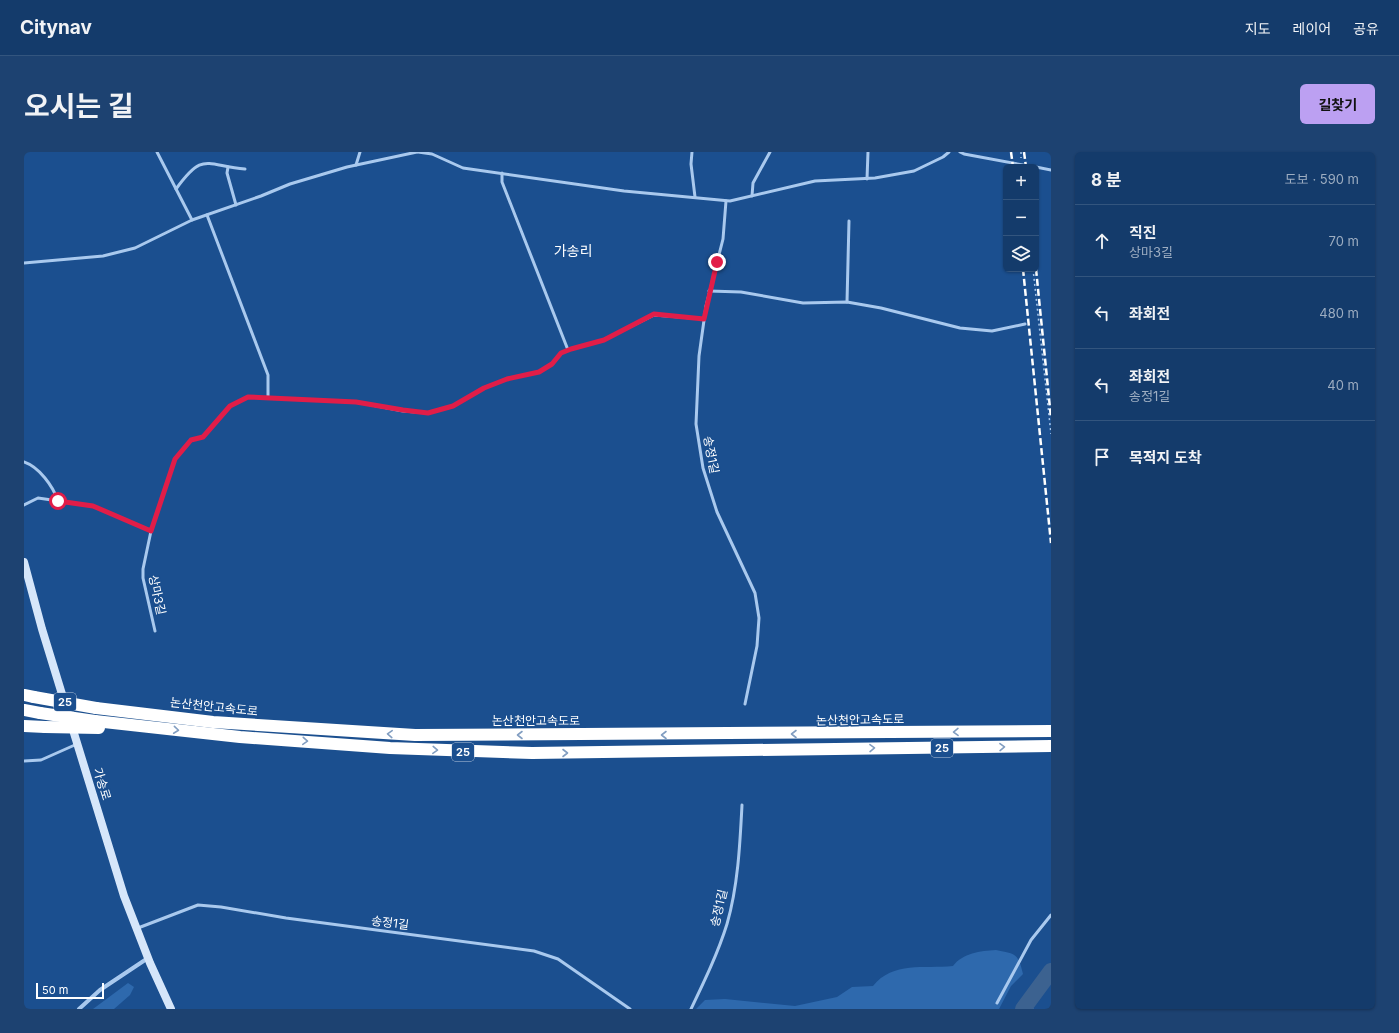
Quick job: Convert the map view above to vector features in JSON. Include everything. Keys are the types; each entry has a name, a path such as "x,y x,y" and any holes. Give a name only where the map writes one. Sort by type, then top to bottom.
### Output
{"highway":[{"name":"논산천안고속도로","path":"29,696 96,708 213,722 415,736 833,734 1051,731"},
{"name":"25","path":"24,710 97,725 155,728 240,737 459,752 600,753 1051,746"},
{"path":"24,726 45,727 97,725"}],"street":[{"name":"가송로","path":"24,562 77,744 124,896 148,958 171,1009"},
{"path":"79,1009 100,990 148,958"}],"lane":[{"path":"156,152 192,220"},
{"path":"356,165 360,152"},
{"path":"24,263 103,256 135,248 192,220 290,184 356,165 418,152 432,154 463,168 617,190 726,201 815,181 867,178 914,171 943,158 949,152"},
{"path":"692,152 695,198"},
{"path":"752,196 753,184 770,152"},
{"path":"867,178 868,152"},
{"path":"960,152 1019,164"},
{"path":"176,188 185,173 195,162 209,160 228,167 245,169"},
{"path":"228,167 227,173 236,205"},
{"path":"1039,168 1051,170"},
{"path":"502,173 502,182 568,350 604,340 654,314 704,319"},
{"name":"송정1길","path":"726,201 723,238 709,291 699,356 696,424 703,468 718,512 755,593 759,618 757,646 745,704"},
{"path":"207,215 268,375 268,398"},
{"path":"847,302 849,221"},
{"path":"709,291 741,292 803,303 847,302 881,308 960,328 992,331 1025,324"},
{"name":"상마3길","path":"155,631 143,578 143,569 151,531 175,459 191,440 203,437 230,406 248,397 356,402 428,413 453,406 484,388 507,379 539,372 552,364 561,353 568,350"},
{"path":"24,462 41,475 54,491 58,501"},
{"path":"24,505 38,498 93,506 151,531"},
{"path":"24,761 41,760 77,744"},
{"name":"송정1길","path":"690,1009 704,982 727,924 738,861 742,805"},
{"name":"송정1길","path":"136,929 198,905 534,951 558,959 630,1009"},
{"path":"997,1003 1031,940 1051,915"}],"path":[{"path":"1033,272 1051,434"}],"shaded area":[{"path":"996,950 1008,952 1018,958 1023,974 1011,986 999,1009 696,1009 705,1000 725,999 795,1006 837,997 852,987 873,986 881,978 899,969 953,966 967,955"},
{"path":"128,983 134,987 130,995 114,1009 93,1009"}],"waterway":[{"path":"1023,1009 1051,971"},
{"path":"1028,1003 1032,1009"}],"railway":[{"path":"1011,152 1013,164"},
{"path":"1024,152 1026,164"},
{"path":"1023,272 1051,543"},
{"path":"1036,272 1051,418"}],"district":[{"name":"가송리","path":"573,251"}],"route":[{"path":"58,501 93,506 151,531 175,459 191,440 203,437 213,423 230,406 248,397 356,402 428,413 453,406 484,388 507,379 539,372 552,364 561,353 604,340 654,314 704,319 710,286 717,262"}]}
